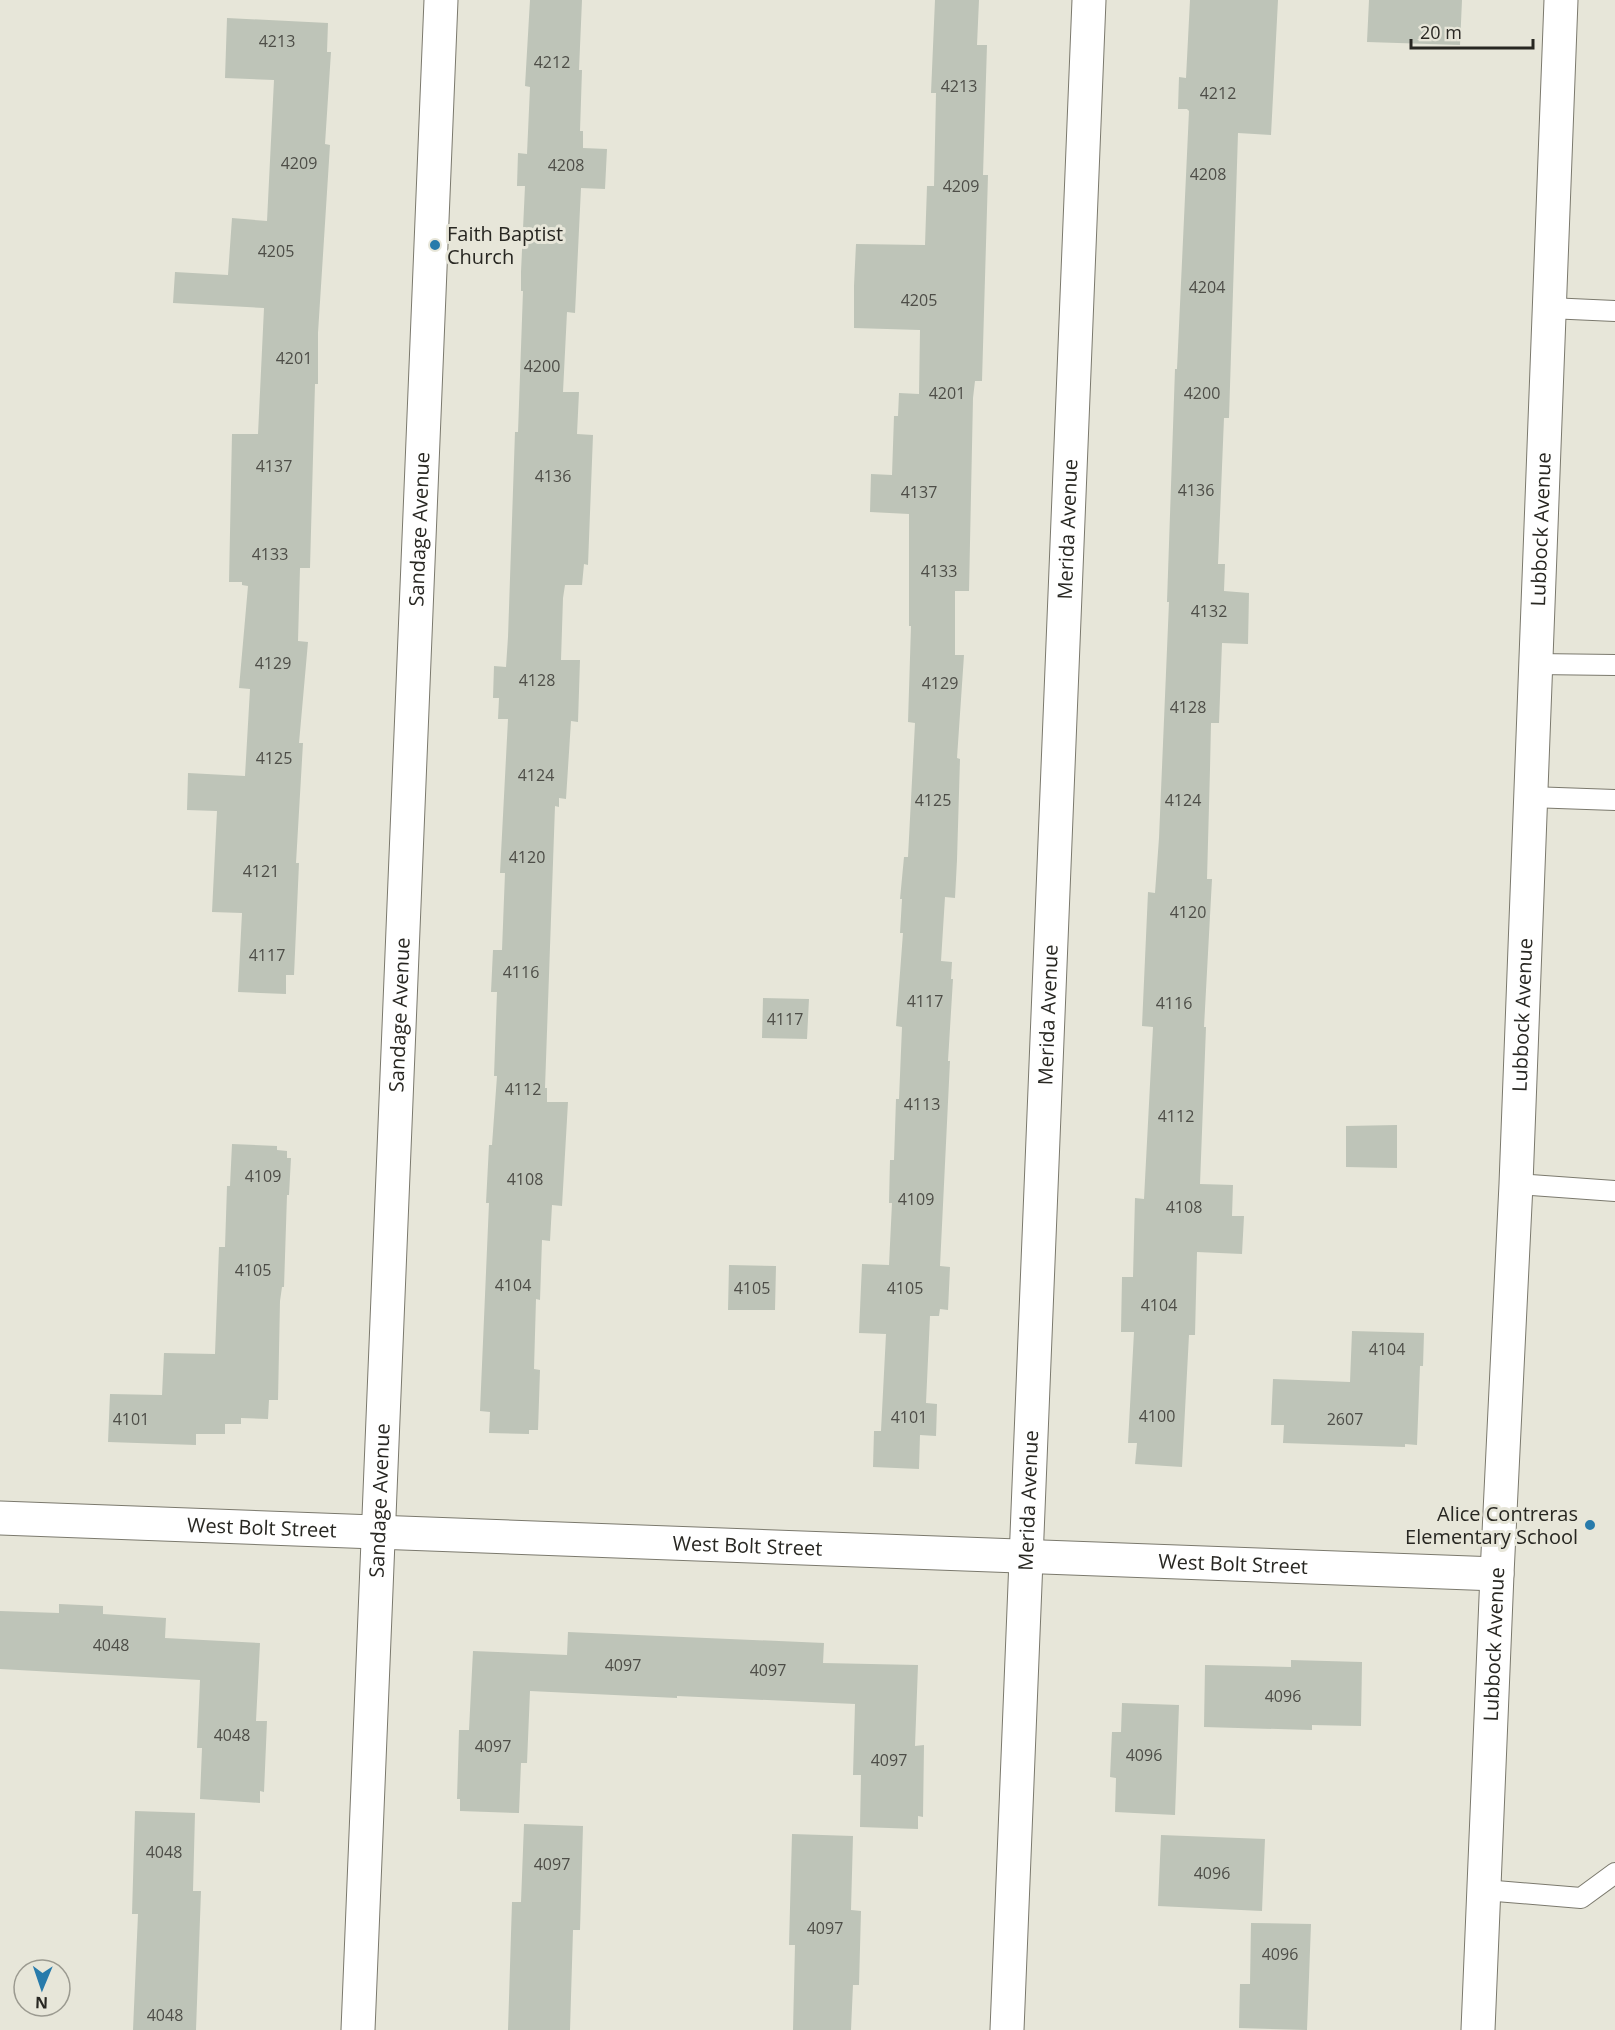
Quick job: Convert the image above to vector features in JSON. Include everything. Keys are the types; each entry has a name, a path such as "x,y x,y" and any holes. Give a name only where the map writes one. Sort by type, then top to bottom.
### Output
{"street":[{"name":"Sandage Avenue","path":"358,2030 441,0"},
{"name":"Merida Avenue","path":"1006,2030 1089,0"},
{"name":"Lubbock Avenue","path":"1478,2030 1516,1184 1561,0"},
{"name":"West Bolt Street","path":"0,1518 1497,1574"}],"lane":[{"path":"1549,308 1615,311"},
{"path":"1536,664 1615,665"},
{"path":"1530,797 1615,800"},
{"path":"1516,1184 1615,1191"},
{"path":"1484,1890 1581,1898 1615,1873"}],"building":[{"path":"530,0 582,0 579,70 582,70 580,131 583,131 583,148 607,149 605,189 581,188 575,313 567,312 563,392 579,392 577,434 593,435 588,565 584,564 582,585 565,585 563,598 561,660 580,660 578,722 571,721 566,799 559,798 559,807 555,806 545,1088 547,1088 547,1102 568,1102 562,1206 552,1205 550,1241 542,1240 540,1300 536,1299 534,1369 540,1370 538,1430 529,1430 529,1434 489,1433 490,1412 480,1411 489,1203 486,1203 489,1145 492,1145 497,1076 494,1076 497,992 491,992 493,950 502,950 505,873 500,873 508,719 498,719 499,698 493,698 494,666 506,667 508,637 515,432 518,432 523,291 521,291 521,272 525,186 517,186 518,153 527,154 530,87 525,86"},
{"path":"935,0 979,0 977,45 987,45 983,175 988,175 982,381 975,381 973,398 969,591 955,591 955,655 964,655 957,758 960,759 955,898 945,897 941,961 952,962 951,979 953,979 940,1266 950,1267 948,1310 940,1309 939,1316 930,1316 926,1403 937,1404 936,1436 920,1435 919,1469 873,1467 874,1431 881,1431 886,1334 859,1333 862,1264 889,1265 892,1203 889,1203 890,1160 894,1160 902,1027 896,1026 903,933 900,933 902,899 900,899 904,857 908,857 915,723 908,722 911,626 909,626 909,514 870,512 871,474 892,475 894,416 898,416 899,393 919,394 920,330 854,328 854,286 856,244 925,245 927,186 934,186 936,93 931,93"},
{"path":"1190,0 1278,0 1271,135 1238,133 1229,418 1224,418 1218,564 1225,564 1224,591 1249,593 1248,644 1222,643 1219,723 1211,723 1207,879 1212,879 1204,1027 1206,1027 1200,1184 1233,1185 1232,1216 1244,1216 1242,1254 1197,1252 1195,1335 1189,1335 1182,1467 1135,1464 1137,1443 1128,1443 1134,1332 1121,1332 1122,1277 1133,1277 1135,1198 1144,1199 1153,1027 1142,1026 1148,892 1155,893 1159,838 1169,602 1167,602 1175,369 1177,369 1189,111 1178,109 1179,77 1186,78"},
{"path":"1369,0 1462,0 1460,45 1367,42"},
{"path":"227,18 328,23 327,52 331,52 325,144 330,145 318,333 318,384 315,384 310,568 300,568 298,641 308,642 299,743 303,743 296,863 299,863 294,975 286,975 286,994 238,992 242,913 212,912 217,811 187,810 188,773 245,776 250,689 239,688 248,586 242,585 242,582 229,582 232,434 258,434 264,308 173,303 175,272 228,275 232,218 267,221 274,80 225,78"},
{"path":"763,998 809,999 807,1039 762,1038"},
{"path":"1397,1125 1397,1168 1346,1167 1346,1126"},
{"path":"232,1144 277,1146 277,1150 287,1151 287,1158 291,1158 289,1195 287,1195 284,1287 282,1287 280,1301 278,1400 269,1400 268,1419 241,1418 241,1424 225,1424 225,1434 196,1434 196,1445 108,1442 110,1394 162,1395 164,1353 215,1354 219,1247 225,1247 227,1186 230,1186"},
{"path":"729,1265 776,1266 775,1310 728,1310"},
{"path":"1352,1331 1424,1333 1423,1366 1420,1366 1417,1445 1405,1444 1405,1447 1283,1443 1284,1425 1271,1425 1273,1379 1350,1382"},
{"path":"59,1604 103,1606 103,1614 166,1618 165,1638 260,1643 256,1721 267,1721 264,1792 260,1791 260,1803 200,1799 202,1748 197,1748 200,1680 0,1669 0,1611 59,1613"},
{"path":"568,1632 824,1643 823,1663 918,1665 915,1746 924,1745 923,1817 918,1816 918,1829 860,1827 861,1775 853,1775 855,1704 677,1696 677,1698 530,1691 527,1763 521,1763 519,1813 460,1811 460,1799 457,1799 459,1730 469,1730 473,1651 567,1655"},
{"path":"1291,1660 1362,1662 1361,1726 1312,1725 1312,1730 1204,1727 1205,1665 1291,1667"},
{"path":"1122,1703 1179,1705 1175,1815 1115,1812 1116,1778 1110,1777 1112,1732 1121,1732"},
{"path":"135,1811 195,1813 193,1891 201,1891 196,2030 133,2030 138,1914 132,1914"},
{"path":"524,1824 583,1826 580,1930 573,1930 570,2030 508,2030 512,1902 521,1902"},
{"path":"792,1834 853,1836 851,1910 861,1911 859,1985 853,1985 851,2030 793,2030 795,1945 789,1945"},
{"path":"1161,1835 1265,1839 1262,1911 1158,1906"},
{"path":"1251,1923 1311,1924 1307,2030 1239,2028 1240,1984 1250,1984"}],"place":[{"name":"Faith Baptist Church","path":"435,245"},
{"name":"Alice Contreras Elementary School","path":"1590,1525"}]}
